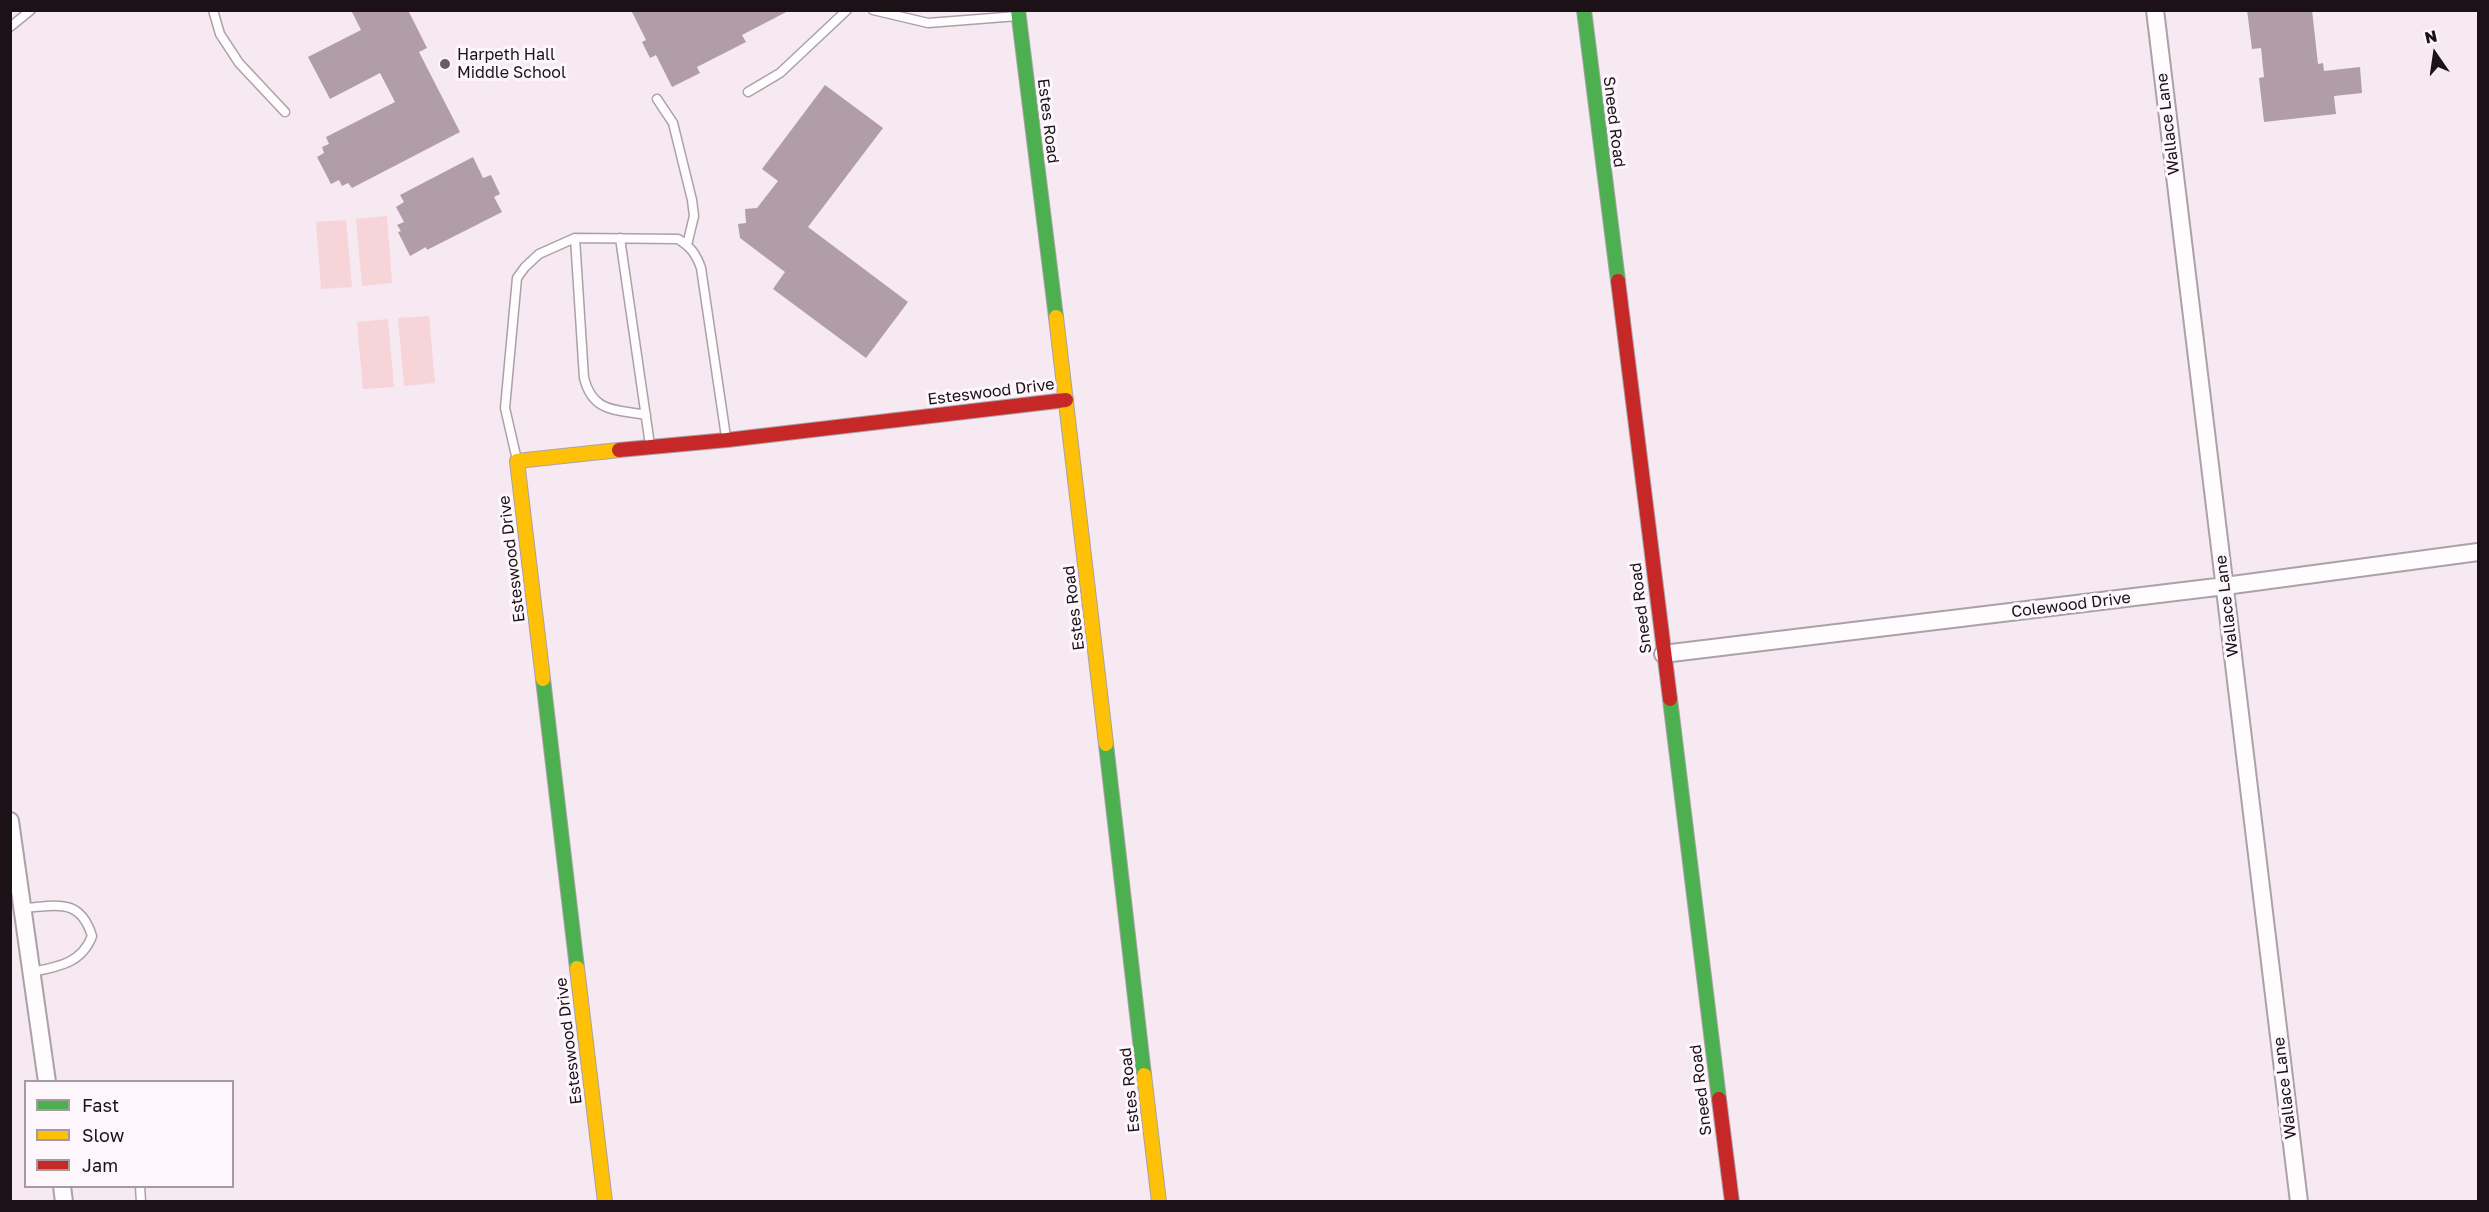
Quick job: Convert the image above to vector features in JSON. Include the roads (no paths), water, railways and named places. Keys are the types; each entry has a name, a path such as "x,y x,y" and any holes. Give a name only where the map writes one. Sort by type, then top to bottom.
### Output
{"street":[{"name":"Sneed Road","path":"1584,10 1732,1202"},
{"name":"Wallace Lane","path":"2155,10 2299,1202"},
{"name":"Estes Road","path":"1018,13 1066,400 1159,1202"},
{"name":"Esteswood Drive","path":"605,1202 517,461 727,440 1066,400"},
{"name":"Colewood Drive","path":"1663,654 2224,586 2478,552"},
{"path":"10,821 47,1080"}],"lane":[{"path":"10,27 31,10"},
{"path":"213,10 220,34 239,63 285,112"},
{"path":"748,92 780,73 847,10"},
{"path":"873,10 928,23 1018,13"},
{"path":"657,99 673,123 692,200 694,216 687,244"},
{"path":"517,461 505,408 517,278 539,254 575,238 678,239 687,244 697,256 701,268 727,440"},
{"path":"575,238 584,378 587,390 593,400 600,405 646,415"},
{"path":"620,238 650,446"},
{"path":"23,908 58,906 76,908 88,921 92,936 80,955 62,966 32,972"}],"place":[{"name":"Harpeth Hall Middle School","path":"445,64"}]}
